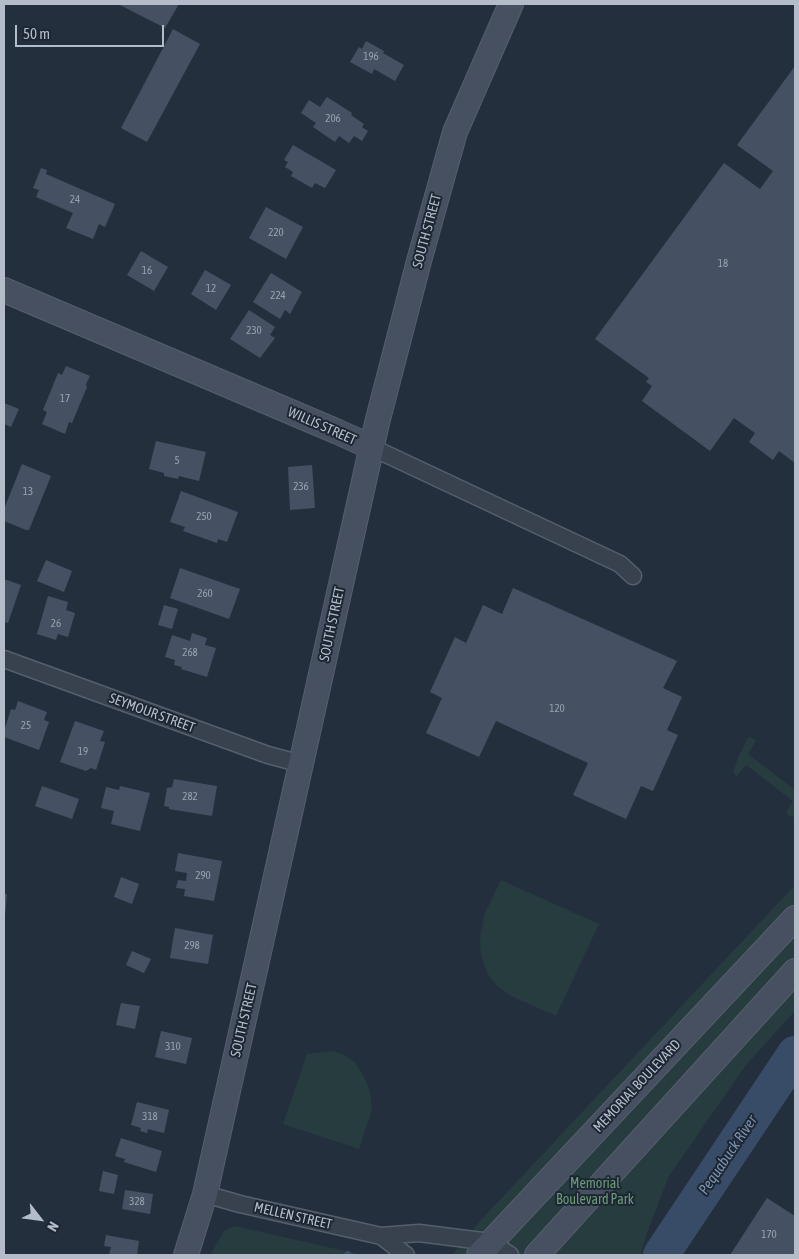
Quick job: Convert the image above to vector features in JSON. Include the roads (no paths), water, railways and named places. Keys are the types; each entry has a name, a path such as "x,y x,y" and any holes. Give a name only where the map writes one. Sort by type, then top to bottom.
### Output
{"main road":[{"name":"SOUTH STREET","path":"186,1255 205,1194 302,764 370,447 418,261 455,132 511,4"},
{"name":"WILLIS STREET","path":"4,290 370,447"},
{"name":"MEMORIAL BOULEVARD","path":"484,1249 795,918"},
{"path":"537,1255 795,972"}],"street":[{"name":"WILLIS STREET","path":"370,447 620,564 633,576"},
{"name":"SEYMOUR STREET","path":"4,659 268,755 302,764"},
{"name":"MELLEN STREET","path":"205,1194 240,1204 381,1236 419,1233 510,1255"},
{"name":"MELLEN STREET","path":"381,1236 406,1255"}],"waterway":[{"name":"Pequabuck River","path":"661,1255 795,1054"}],"park label":[{"name":"Memorial Boulevard Park","path":"595,1192"}]}
